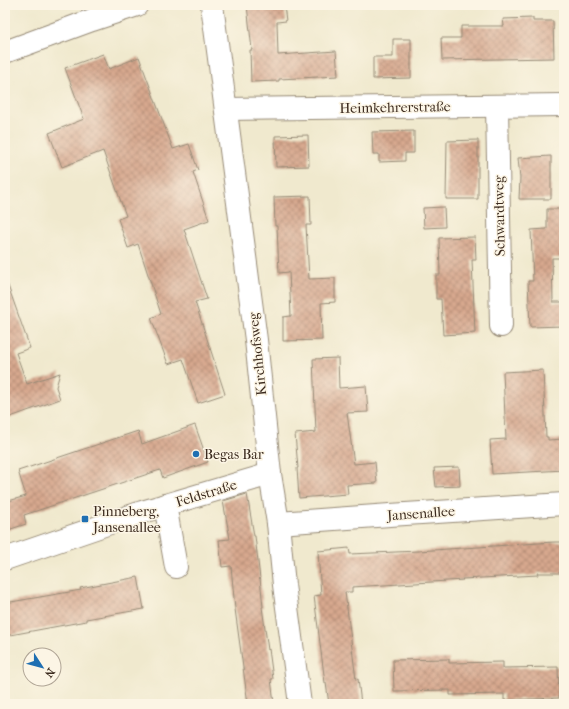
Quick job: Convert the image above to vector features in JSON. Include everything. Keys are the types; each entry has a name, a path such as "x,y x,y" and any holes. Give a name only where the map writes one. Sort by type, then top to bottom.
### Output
{"street":[{"path":"5,52 137,5"},
{"name":"Kirchhofsweg","path":"212,5 256,340 270,474 278,523 284,585 300,704"},
{"name":"Heimkehrerstraße","path":"226,109 564,105"},
{"name":"Schwardtweg","path":"497,106 501,326"},
{"name":"Feldstraße","path":"5,559 165,505 270,474"},
{"name":"Jansenallee","path":"278,523 564,504"},
{"path":"165,505 176,567"}],"building":[{"path":"247,5 284,5 286,21 277,22 278,55 336,51 338,76 251,82 250,50 252,50"},
{"path":"533,18 533,21 553,21 554,58 442,60 441,38 461,38 461,26 504,26 503,19"},
{"path":"393,39 411,39 411,78 373,79 373,57 393,57"},
{"path":"103,54 109,69 139,57 173,149 189,144 198,170 193,172 209,220 184,229 207,299 195,302 225,394 198,403 183,359 168,364 151,318 161,314 138,244 128,248 118,219 126,216 103,151 62,167 49,133 84,119 65,68"},
{"path":"414,131 414,153 405,153 405,161 379,162 379,154 373,154 372,132"},
{"path":"308,135 309,166 276,167 275,136"},
{"path":"478,140 478,199 446,199 447,141"},
{"path":"551,156 551,199 519,199 520,178 518,158"},
{"path":"310,196 311,225 306,225 309,279 335,278 335,302 321,303 322,340 283,341 283,317 291,316 289,272 279,273 274,197"},
{"path":"444,207 445,227 424,228 423,208"},
{"path":"547,209 564,209 564,258 552,258 553,302 564,302 564,326 530,327 528,281 533,281 531,230 547,229"},
{"path":"475,237 476,260 472,260 475,333 443,335 441,299 436,299 436,275 440,275 439,238"},
{"path":"7,283 30,348 16,353 27,384 60,373 56,387 60,399 5,419 5,284"},
{"path":"338,358 339,388 366,386 368,412 347,413 354,464 375,462 377,483 347,485 348,494 299,498 295,434 316,432 313,359"},
{"path":"543,370 546,437 548,437 548,440 564,439 564,470 492,474 490,440 506,439 503,372"},
{"path":"195,425 208,462 163,478 160,470 24,515 26,524 5,531 5,502 26,496 18,471 138,431 142,444"},
{"path":"459,467 460,486 436,487 434,468"},
{"path":"247,494 255,536 262,607 273,679 271,679 274,704 248,704 235,609 231,566 222,567 219,540 230,539 223,501"},
{"path":"564,542 564,573 537,573 538,575 352,587 352,592 345,592 356,680 358,679 361,704 329,704 314,596 321,595 318,551 349,548 350,554"},
{"path":"138,577 144,609 86,619 86,621 5,636 5,603 81,590 80,588"},
{"path":"449,659 449,663 503,662 503,668 558,667 559,698 504,700 504,694 450,695 450,690 394,691 393,660"}],"place":[{"name":"Begas Bar","path":"196,454"},
{"name":"Pinneberg, Jansenallee","path":"85,519"}]}
